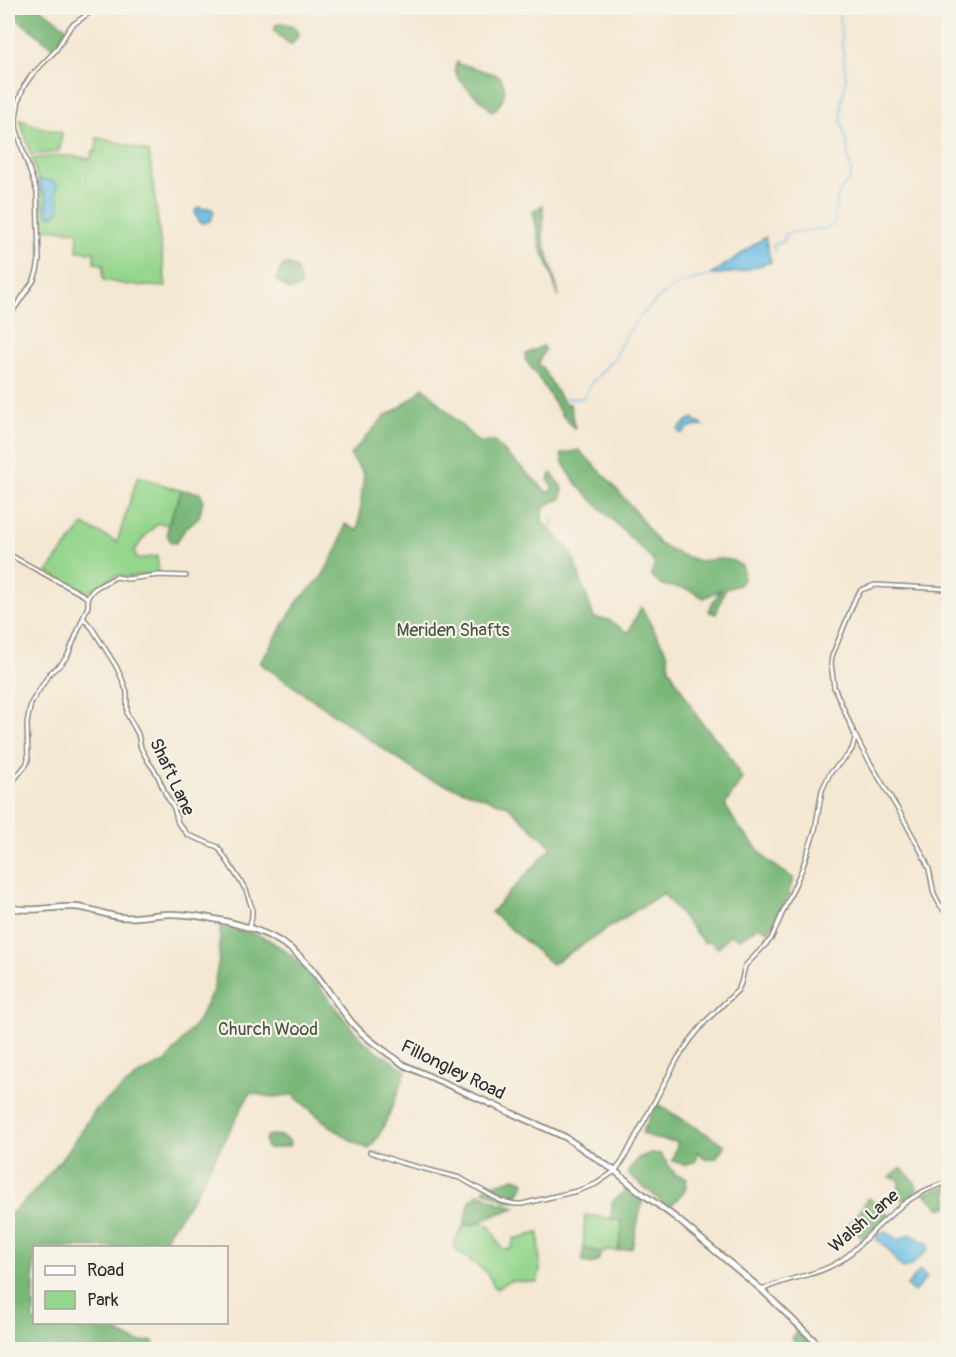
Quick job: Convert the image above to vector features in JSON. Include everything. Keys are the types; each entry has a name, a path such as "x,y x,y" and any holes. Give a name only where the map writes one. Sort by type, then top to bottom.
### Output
{"main road":[{"name":"Fillongley Road","path":"8,907 24,910 76,907 121,917 170,914 210,918 249,928 281,942 297,954 319,977 354,1025 365,1036 404,1065 565,1137 615,1171 676,1218 762,1290 824,1350"}],"street":[{"path":"8,318 34,280 39,260 38,198 16,127 19,99 31,76 56,50 71,26 96,8"},
{"path":"8,554 87,598"},
{"path":"8,787 28,760 27,723 31,703 50,673 68,655 84,619 88,606 87,598 93,590 116,577 129,579 186,576"},
{"path":"948,589 875,585 865,588 858,593 831,663 834,687 854,733 923,855 929,869 934,894 948,916"},
{"name":"Shaft Lane","path":"84,619 92,628 122,679 127,692 127,714 138,734 141,748 174,808 178,823 188,835 218,847 246,890 252,908 249,928"},
{"path":"370,1152 460,1178 501,1201 515,1204 577,1191 596,1184 615,1171 632,1146 687,1044 705,1022 738,990 745,966 771,939 802,869 814,830 822,790 830,773 852,749 854,733"},
{"path":"852,749 862,749"},
{"name":"Walsh Lane","path":"762,1290 814,1274 834,1265 847,1257 908,1200 928,1188 948,1182"}],"green space":[{"path":"8,8 40,8 67,28 54,48 8,12"},
{"path":"281,23 292,26 298,32 299,35 291,45 274,30 276,25"},
{"path":"457,62 460,65 495,74 501,79 504,84 504,95 492,112 460,80 455,70"},
{"path":"20,120 62,133 58,152 31,155"},
{"path":"97,138 149,152 166,287 128,285 103,280 103,264 94,263 94,252 77,251 78,231 43,229 41,192 32,159 76,156 91,159 93,151 96,152"},
{"path":"543,205 543,238 559,297 541,249 533,211"},
{"path":"286,264 296,268 300,288 289,290 276,280 282,266"},
{"path":"543,346 545,350 538,363 539,366 542,367 562,401 570,404 575,429 562,415 525,359 526,354"},
{"name":"Meriden Shafts","path":"423,387 478,442 493,441 547,492 551,492 552,485 548,480 551,473 563,489 561,499 544,507 542,521 572,554 594,618 609,620 628,633 641,607 668,655 669,668 698,718 728,753 742,779 725,805 737,825 767,860 793,878 788,896 769,932 759,926 740,939 730,934 718,948 710,941 704,943 663,893 552,964 491,912 552,847 508,806 424,777 260,663 298,601 321,578 338,548 345,524 358,531 364,474 350,455 385,416 399,408"},
{"path":"579,450 636,512 659,544 699,561 732,560 742,566 744,578 739,585 725,589 716,614 708,611 720,590 704,598 687,589 664,586 654,579 651,574 655,565 650,557 577,485 564,465 561,454"},
{"path":"138,476 182,490 168,525 158,523 134,551 137,559 157,556 159,573 131,577 115,576 87,593 47,572 83,525 117,542"},
{"path":"182,490 200,493 203,500 199,517 185,529 176,543 171,542 167,534 168,525"},
{"name":"Church Wood","path":"220,927 265,938 293,958 361,1038 406,1071 386,1122 369,1149 338,1132 293,1095 272,1097 250,1093 194,1196 160,1246 33,1246 33,1324 102,1324 137,1342 154,1341 155,1349 8,1349 8,1214 34,1192 67,1152 97,1108 140,1074 167,1061 199,1019 213,990 219,960"},
{"path":"657,1104 725,1145 716,1158 706,1159 697,1152 696,1161 685,1165 672,1161 678,1142 655,1139 642,1133"},
{"path":"272,1135 281,1136 290,1144 268,1149 265,1139"},
{"path":"651,1153 660,1154 676,1175 687,1178 685,1190 669,1208 627,1173 638,1158"},
{"path":"901,1168 917,1187 914,1195 904,1200 898,1198 899,1179 890,1177"},
{"path":"515,1178 525,1182 515,1201 508,1201 483,1190 486,1187"},
{"path":"948,1186 948,1206 941,1209 925,1193"},
{"path":"628,1188 643,1198 632,1248 618,1251 622,1230 621,1220 611,1219 612,1202"},
{"path":"479,1193 500,1203 516,1207 476,1223 464,1225 470,1201"},
{"path":"869,1198 889,1215 864,1238 846,1225 853,1220"},
{"path":"585,1215 621,1220 622,1230 618,1251 607,1250 602,1253 583,1248"},
{"path":"482,1222 490,1227 502,1249 511,1249 514,1239 539,1233 540,1271 537,1282 509,1281 496,1289 486,1272 457,1251 453,1244 464,1225"},
{"path":"583,1248 602,1253 597,1262 589,1264 583,1262"},
{"path":"798,1330 814,1347 800,1349 792,1339"}],"water":[{"path":"38,179 52,181 57,185 60,207 53,216 48,215 47,197"},
{"path":"199,207 213,210 210,221 200,222 195,211"},
{"path":"765,237 771,262 739,272 711,275"},
{"path":"694,418 695,422 703,426 689,427 680,433 678,430"},
{"path":"885,1231 898,1240 910,1234 928,1244 928,1250 910,1266 903,1268 876,1238"},
{"path":"920,1270 927,1277 914,1292 907,1286"}],"waterway":[{"path":"775,253 773,245 784,241 788,233 827,228 834,224 837,199 841,189 850,180 848,147 841,120 846,77 838,8"},
{"path":"562,399 583,398 590,385 616,356 630,330 661,296 678,285 711,275"},
{"path":"552,517 552,534"}]}
